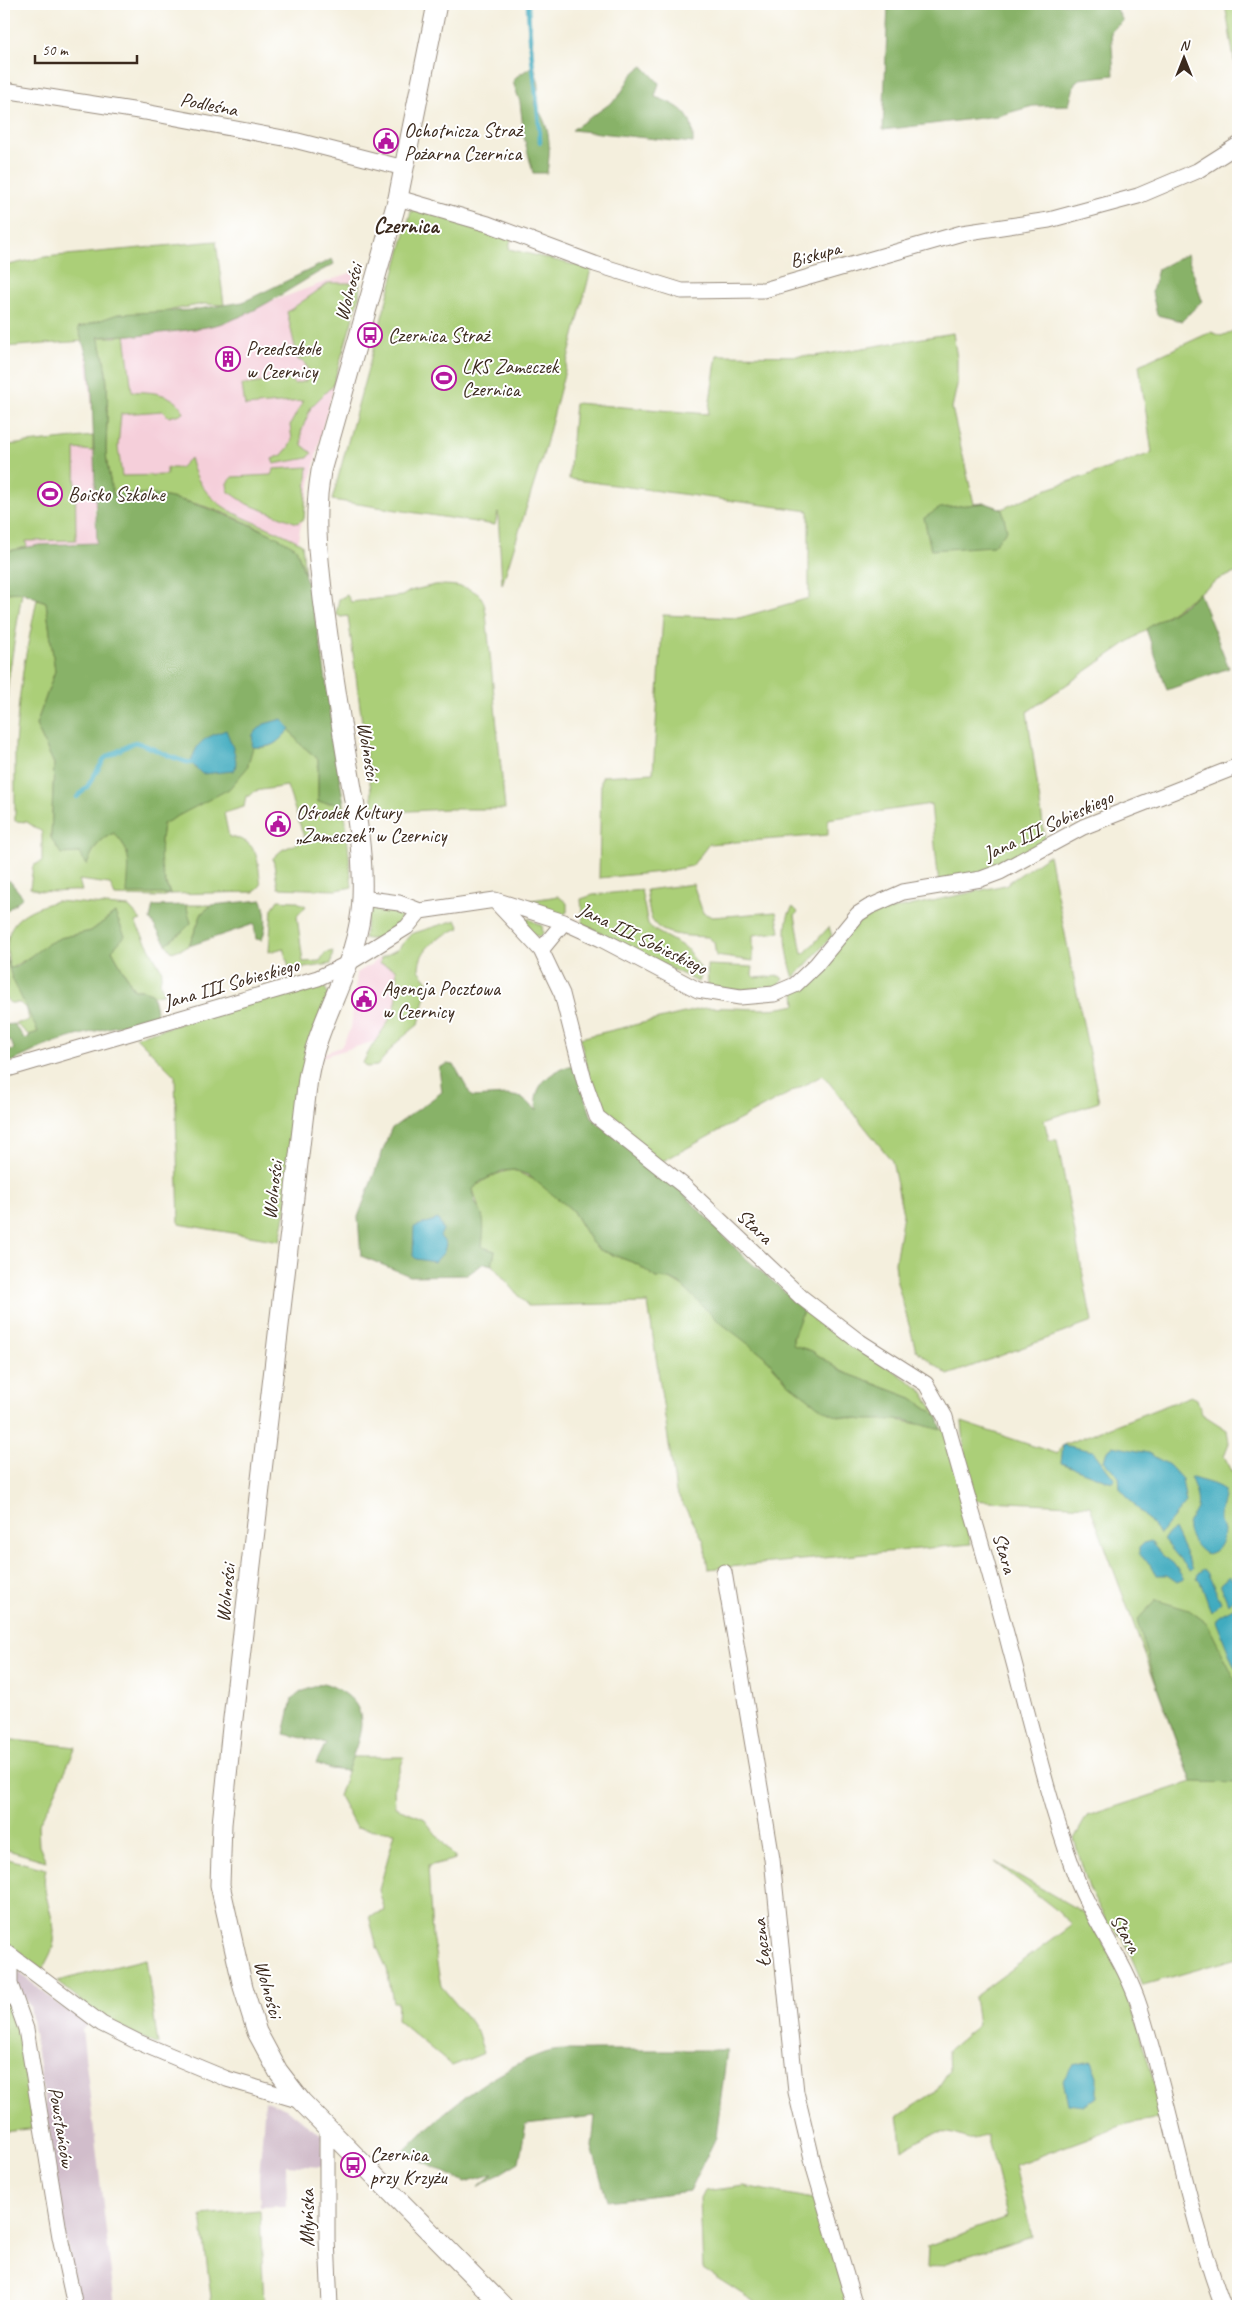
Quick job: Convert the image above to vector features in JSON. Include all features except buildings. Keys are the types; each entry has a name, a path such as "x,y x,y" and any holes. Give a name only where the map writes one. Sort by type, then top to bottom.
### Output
{"street":[{"name":"Wolności","path":"437,4 398,198 328,446 316,502 315,533 325,612 358,823 362,898 359,928 349,963 316,1039 308,1078 222,1824 220,1885 243,1987 257,2032 278,2071 327,2130 503,2306"},
{"name":"Podleśna","path":"4,90 141,111 294,140 404,168"},
{"name":"Biskupa","path":"398,198 488,224 594,264 682,291 764,290 962,233 1049,220 1138,196 1197,171 1238,145"},
{"name":"Jana III Sobieskiego","path":"4,1070 318,978 349,963 407,927 420,911 495,900 564,922 601,939 698,990 740,997 774,994 795,985 816,965 858,914 869,907 902,892 981,879 1000,872 1083,827 1238,766"},
{"path":"362,898 399,903 420,911"},
{"name":"Stara","path":"495,900 540,950 562,994 584,1080 597,1117 684,1186 801,1297 857,1340 926,1384 947,1424 1044,1777 1073,1869 1084,1897 1125,1971 1139,2006 1154,2056 1181,2169 1213,2280 1223,2306"},
{"path":"540,950 564,922"},
{"name":"Łączna","path":"724,1572 772,1859 796,2092 815,2172 855,2306"},
{"name":"Powstańców","path":"7,1953 102,2024 138,2042 227,2079 301,2101"},
{"name":"Powstańców","path":"7,1953 10,1984 26,2029 60,2237 75,2306"},
{"path":"10,1984 28,1970"},
{"name":"Młyńska","path":"327,2130 327,2239 330,2306"}],"shaded area":[{"path":"361,269 354,315 323,426 296,548 94,507 97,543 27,547 25,541 25,449 81,448 93,451 94,425 84,341 125,334 201,327"},
{"path":"381,958 381,963 397,969 399,987 394,1015 376,1041 321,1057 322,1054 341,1047 351,1028 357,973"},
{"path":"9,1964 59,2005 89,2022 82,2030 115,2306 79,2306 65,2236 30,2006 13,1985"},
{"path":"265,2101 286,2109 322,2135 323,2167 286,2165 287,2206 260,2207 259,2176"}],"green space":[{"path":"888,4 1118,4 1116,8 1123,21 1111,31 1114,75 1079,79 1075,83 1069,105 1033,106 997,116 883,130"},
{"path":"1225,4 1238,4 1238,84"},
{"path":"534,65 539,85 534,104 547,128 549,154 547,173 533,173 524,137 520,102 513,82 516,77"},
{"path":"643,66 659,83 655,97 679,108 688,118 693,133 693,143 572,130 616,99 631,76"},
{"name":"LKS Zameczek Czernica","path":"412,208 511,238 509,249 591,269 544,452 502,585 498,512 495,525 332,500"},
{"path":"216,241 224,305 204,304 79,327 84,341 4,347 4,266 45,257"},
{"path":"1187,254 1202,301 1182,321 1157,315 1152,292 1158,269"},
{"path":"332,259 334,264 269,302 229,321 196,329 138,336 98,337 107,378 106,454 113,494 148,495 196,504 244,522 296,548 306,579 320,643 344,804 318,802 318,759 299,743 289,729 270,746 253,747 247,768 229,789 163,824 160,860 163,876 170,894 127,894 129,869 127,854 125,847 114,833 97,846 87,865 79,853 61,854 51,838 54,764 36,725 55,671 46,602 22,592 4,593 4,552 39,545 97,543 92,394 89,362 78,328 118,314 192,310 243,302"},
{"path":"329,283 360,283 359,298 333,385 311,407 301,432 302,445 312,453 308,458 274,464 272,459 282,455 289,447 292,439 290,425 303,401 245,406 242,385 290,379 294,384 306,381 309,372 304,362 298,360 287,312"},
{"path":"1238,329 1238,572 1219,579 1027,712 1046,845 1000,872 939,886 931,804 828,819 828,835 709,844 692,866 661,872 599,878 601,780 603,776 653,773 663,615 739,618 809,598 809,511 569,479 575,403 708,414 717,355 815,356 953,333 957,358 957,385 952,408 974,504 985,503 1002,509 1042,491 1152,453 1139,365 1211,332 1221,336"},
{"path":"125,334 132,392 154,393 169,397 180,406 184,413 169,417 163,411 121,414 118,447 122,476 167,475 167,468 180,468 190,458 197,478 207,493 220,504 234,513 302,544 305,574 296,548 231,516 185,501 161,496 113,494 106,454 107,378 98,337 116,337"},
{"name":"Boisko Szkolne","path":"93,436 93,451 75,449 76,540 26,541 27,547 4,552 4,485 8,445"},
{"path":"308,467 304,519 297,523 247,504 228,491 227,483 232,477 271,475 274,469"},
{"path":"985,503 1002,509 1007,530 993,546 931,550 924,518 940,508"},
{"path":"435,585 472,590 481,597 484,603 505,809 446,809 374,813 348,616 341,617 336,614 339,599 347,595 351,602 402,596 410,591"},
{"path":"22,592 8,682 4,750 4,593"},
{"path":"1199,593 1229,668 1167,690 1146,629"},
{"path":"37,599 46,602 55,671 36,725 54,764 51,838 79,853 87,864 97,846 114,833 125,848 129,865 170,893 163,875 160,859 163,824 212,797 247,768 252,747 277,742 290,729 299,743 318,759 318,802 344,804 352,887 337,890 278,888 273,858 282,850 305,840 287,786 255,791 250,796 246,796 244,807 224,813 229,837 247,842 255,853 261,885 254,892 170,894 162,897 115,896 110,884 79,880 82,891 50,892 30,888 33,866 42,861 42,832 27,822 15,821 15,744 24,664"},
{"path":"1049,855 1099,1102 1044,1120 1049,1140 1057,1140 1092,1322 948,1375 916,1350 897,1282 895,1262 903,1214 892,1161 823,1075 661,1162 602,1115 593,1092 580,1038 705,1008 773,1009 796,1005 795,992 862,919 890,904 891,910 1005,885"},
{"path":"9,880 23,897 4,913 4,885"},
{"path":"693,884 703,913 713,917 776,912 780,932 753,935 753,961 716,956 714,942 708,937 678,935 657,926 650,914 646,890"},
{"path":"641,890 648,924 654,930 686,948 702,970 698,982 583,924 581,899 593,895"},
{"path":"558,896 567,903 567,912 562,915 527,906 526,901"},
{"path":"262,900 266,920 262,940 256,939 254,924 189,946 202,913 212,905"},
{"path":"278,900 295,901 306,906 297,916 303,962 320,961 325,953 333,951 331,964 290,970 283,948 269,952 272,909"},
{"path":"56,901 129,907 141,920 135,922 162,971 160,983 164,993 154,996 143,990 134,990 112,950 115,913 91,931 60,938 10,969 8,941 10,931 15,923 31,910"},
{"path":"186,905 212,905 202,913 189,946 172,952 166,944 191,923"},
{"path":"186,905 191,923 166,944 150,919 153,906"},
{"path":"374,907 395,908 401,917 399,922 386,934 375,939 364,938 369,910"},
{"path":"793,907 798,912 795,915 802,954 829,927 832,936 794,978 789,962 786,941 787,922"},
{"path":"115,913 125,936 112,950 134,990 152,993 157,1015 217,997 219,1005 138,1027 129,1023 75,1036 53,1043 4,1064 4,1048 11,1051 14,1049 11,1041 4,1039 5,1025 14,1024 25,1039 29,1038 29,1035 38,1032 12,978 4,952 10,968 16,967 47,944 60,938 91,931"},
{"path":"529,919 542,926 543,934 540,937 534,935 524,922"},
{"path":"456,920 460,928 432,943 423,954 420,962 419,970 429,983 419,1024 397,1042 377,1066 366,1067 363,1063 389,1020 397,999 396,969 380,963 381,958 398,949 411,934"},
{"path":"4,957 38,1032 29,1035 15,1023 29,1020 27,1010 20,1003 10,1003 5,997 9,982 4,974"},
{"path":"707,965 753,967 752,975 755,978 780,976 783,979 777,987 737,990 708,986"},
{"path":"319,982 323,984 328,994 280,1241 179,1224 175,1076 136,1037"},
{"path":"447,1064 454,1065 472,1097 506,1095 520,1097 537,1110 536,1098 545,1080 556,1072 574,1065 592,1118 682,1192 742,1255 804,1308 793,1337 793,1345 812,1351 843,1372 914,1399 938,1416 941,1430 905,1420 863,1420 834,1415 822,1409 789,1384 764,1356 717,1320 680,1284 670,1279 656,1278 637,1264 600,1250 592,1243 572,1210 528,1175 514,1170 502,1171 480,1182 473,1189 475,1201 483,1219 482,1247 495,1251 492,1265 484,1263 467,1275 410,1276 361,1256 358,1217 391,1129 442,1092 439,1068"},
{"path":"513,1170 541,1183 572,1210 592,1243 600,1250 637,1264 656,1278 670,1279 688,1290 764,1356 789,1384 892,1419 948,1430 971,1544 708,1569 704,1541 676,1492 648,1303 528,1306 492,1265 495,1251 482,1247 483,1222 473,1189 492,1176"},
{"path":"804,1308 920,1389 938,1416 914,1399 843,1372 812,1351 792,1345 796,1327"},
{"path":"1191,1396 1197,1399 1202,1414 1227,1430 1229,1443 1224,1456 1232,1471 1238,1468 1238,1958 1143,1985 1123,1937 1108,1924 1089,1888 1074,1839 1087,1816 1192,1782 1090,1506 969,1500 962,1422 1057,1454 1063,1445"},
{"path":"1156,1600 1189,1610 1207,1623 1238,1685 1238,1783 1192,1782 1158,1689 1137,1620"},
{"path":"323,1683 344,1693 359,1710 361,1719 360,1729 347,1771 330,1769 316,1763 326,1743 284,1734 292,1699 301,1692"},
{"path":"4,1739 76,1747 50,1804 38,1825 39,1846 46,1861 4,1849"},
{"path":"352,1757 404,1757 394,1787 395,1807 423,1818 456,1859 428,1866 432,1936 441,1986 471,2022 477,2032 484,2053 452,2066 397,2020 398,2002 393,2002 387,1969 377,1947 369,1916 385,1911 379,1890 395,1832 356,1828 339,1796"},
{"path":"4,1858 46,1869 44,1878 53,1924 54,1942 51,1953 42,1970 4,1939"},
{"path":"995,1862 1084,1913 1120,1971 1165,2117 1126,2124 1015,2165 1032,2236 927,2269 928,2246 1008,2217 987,2135 970,2139 946,2133 933,2134 920,2139 903,2150 898,2116 935,2092 949,2071 948,2050 978,2025 974,1997 1072,1925 1054,1908"},
{"path":"146,1959 158,2045 104,2019 57,1981"},
{"path":"4,1989 22,2029 37,2128 4,2132"},
{"path":"727,2050 716,2137 690,2191 607,2201 592,2147 595,2116 526,2124 519,2162 478,2187 493,2174 465,2182 403,2152 434,2122 468,2094 524,2061 550,2051"},
{"path":"744,2186 818,2200 849,2306 761,2306 703,2269 700,2199 704,2191"},
{"path":"260,2210 264,2306 212,2306 201,2215"}],"water":[{"path":"282,719 290,729 281,738 270,746 252,747 253,734 264,724"},
{"path":"226,730 235,756 236,767 234,771 202,774 191,763 196,749 207,738"},
{"path":"438,1219 443,1230 440,1236 446,1244 444,1252 435,1262 416,1259 413,1256 414,1227"},
{"path":"1063,1445 1093,1451 1115,1480 1112,1482 1061,1463"},
{"path":"1113,1446 1148,1453 1169,1465 1182,1479 1186,1503 1160,1534 1120,1488 1119,1477 1104,1461 1107,1450"},
{"path":"1190,1477 1224,1490 1220,1517 1223,1529 1222,1540 1216,1550 1206,1554 1193,1542 1188,1529 1197,1508 1196,1492"},
{"path":"1174,1529 1193,1569 1190,1571 1163,1539"},
{"path":"1150,1541 1162,1555 1173,1563 1184,1579 1177,1582 1167,1575 1156,1575 1151,1565 1139,1555 1139,1548 1144,1543"},
{"path":"1203,1569 1207,1572 1221,1602 1211,1612 1200,1581 1197,1578 1198,1573"},
{"path":"1229,1576 1235,1583 1237,1595 1228,1604 1220,1584"},
{"path":"1233,1608 1238,1608 1238,1666 1234,1666 1216,1621 1220,1615"},
{"path":"1091,2061 1097,2076 1097,2097 1084,2106 1068,2104 1063,2080 1073,2065"}],"waterway":[{"path":"528,4 540,142"},
{"path":"77,797 87,787 105,758 135,742 191,763"}],"place":[{"name":"Ochotnicza Straż Pożarna Czernica","path":"386,141"},
{"name":"Czernica Straż","path":"370,335"},
{"name":"Przedszkole w Czernicy","path":"228,359"},
{"name":"LKS Zameczek Czernica","path":"444,378"},
{"name":"Boisko Szkolne","path":"50,494"},
{"name":"Ośrodek Kultury „Zameczek” w Czernicy","path":"278,824"},
{"name":"Agencja Pocztowa w Czernicy","path":"364,999"},
{"name":"Czernica przy Krzyżu","path":"353,2165"}],"district":[{"name":"Czernica","path":"406,225"}]}
